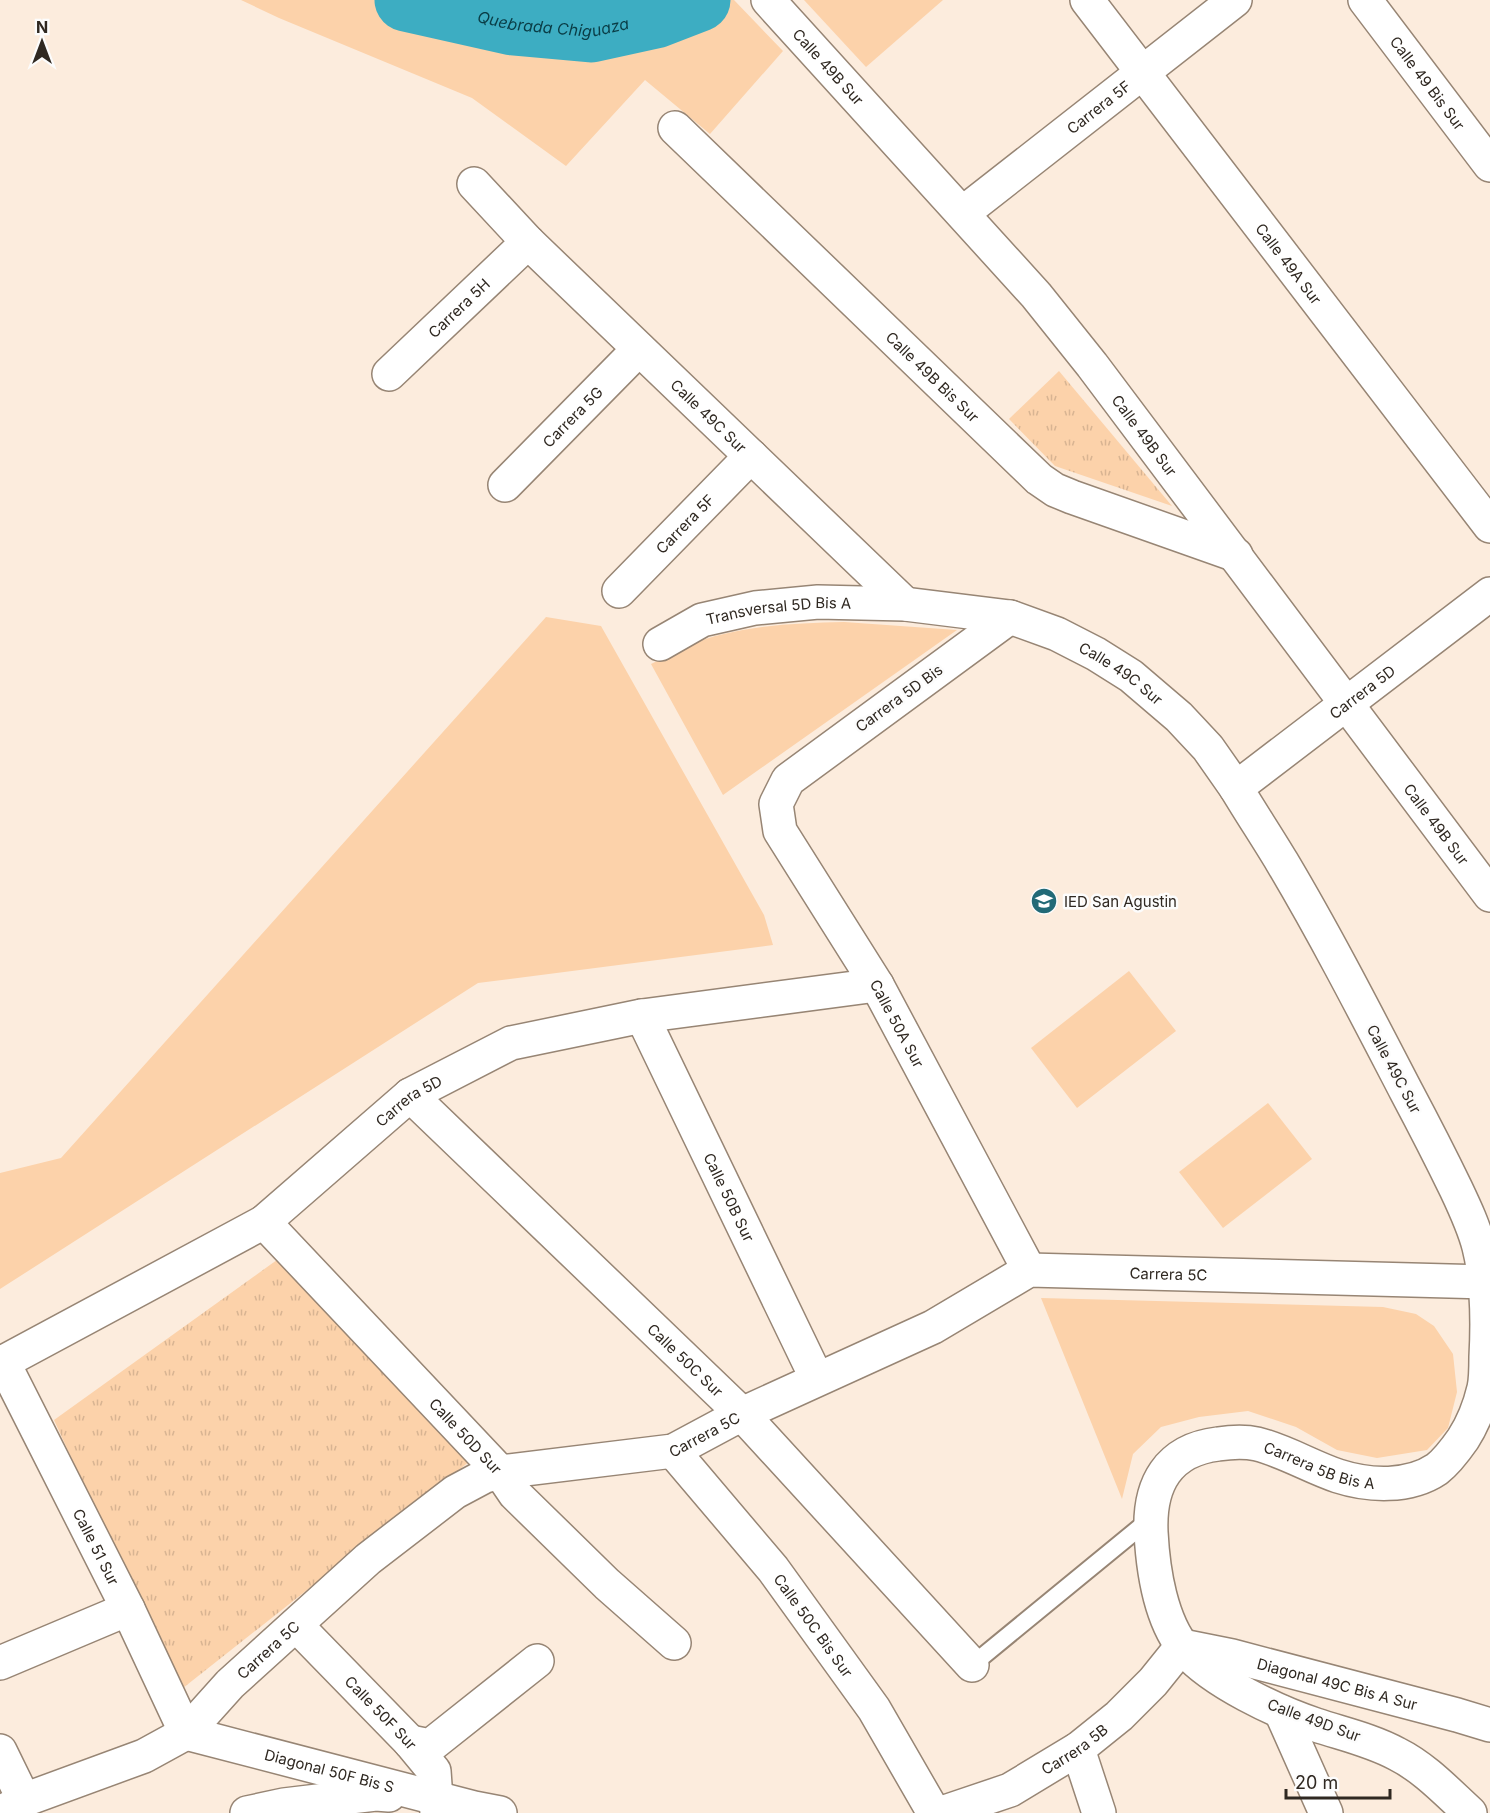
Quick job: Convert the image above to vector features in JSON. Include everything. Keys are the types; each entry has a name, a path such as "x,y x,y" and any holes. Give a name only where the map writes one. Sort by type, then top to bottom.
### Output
{"street":[{"name":"Calle 49A Sur","path":"1087,0 1490,526"},
{"name":"Carrera 5F","path":"963,213 1235,0"},
{"name":"Calle 49 Bis Sur","path":"1365,0 1490,165"},
{"name":"Calle 49B Sur","path":"775,8 1036,295 1092,365 1490,894"},
{"name":"Calle 49B Bis Sur","path":"675,128 1039,479 1055,490 1072,497 1236,555"},
{"name":"Calle 49C Sur","path":"474,184 528,243 905,604 1010,616 1057,634 1096,654 1131,676 1179,717 1208,748 1282,862 1374,1030 1467,1211 1479,1244 1487,1282 1487,1391"},
{"name":"Carrera 5H","path":"389,374 528,243"},
{"name":"Carrera 5G","path":"505,485 639,349"},
{"name":"Carrera 5F","path":"620,591 751,456"},
{"name":"Carrera 5D","path":"1236,788 1490,594"},
{"name":"Transversal 5D Bis A","path":"660,644 702,620 755,608 818,602 905,604"},
{"name":"Carrera 5D Bis","path":"788,780 1010,616"},
{"name":"Calle 50A Sur","path":"788,780 776,804 780,831 877,985 1029,1270"},
{"name":"Carrera 5D","path":"2,1363 264,1222 410,1095 510,1043 642,1016 877,985"},
{"name":"Calle 50B Sur","path":"642,1016 817,1379"},
{"name":"Calle 50C Sur","path":"410,1095 742,1414 972,1665"},
{"name":"Calle 50D Sur","path":"264,1222 500,1472 514,1494 607,1584 674,1643"},
{"name":"Carrera 5C","path":"12,1806 144,1756 186,1733 230,1684 368,1559 455,1492 484,1476 500,1472 673,1451 742,1414 933,1327 1029,1270 1487,1282"},
{"name":"Calle 51 Sur","path":"2,1363 128,1609 186,1733"},
{"name":"Carrera 5B Bis A","path":"1157,1584 1150,1519 1153,1500 1163,1473 1178,1458 1197,1447 1240,1442 1260,1444 1340,1477 1367,1482 1393,1483 1416,1480 1439,1467 1463,1439 1487,1391"},
{"name":"Calle 50C Bis Sur","path":"673,1451 773,1569 800,1606 874,1709 934,1813"},
{"name":"Calle 49D Sur","path":"1157,1584 1163,1606 1182,1646 1194,1660 1216,1676 1281,1712 1360,1737 1398,1754 1426,1772 1470,1813"},
{"path":"0,1663 128,1609"},
{"name":"Calle 50F Sur","path":"296,1625 410,1742 434,1772 437,1805"},
{"name":"Diagonal 49C Bis A Sur","path":"1182,1646 1252,1661 1457,1714 1490,1725"},
{"name":"Carrera 5B","path":"942,1813 1010,1790 1078,1749 1119,1716 1153,1682 1182,1646"},
{"path":"410,1742 430,1746 537,1660"},
{"path":"1281,1712 1326,1813"},
{"name":"Diagonal 50F Bis S","path":"186,1733 437,1805 487,1810"},
{"path":"1078,1749 1098,1813"},
{"path":"0,1751 12,1806"},
{"path":"248,1813 284,1805 376,1794 437,1805"}],"lane":[{"path":"972,1665 1150,1519"}],"green space":[{"path":"241,0 734,0 783,51 710,134 645,80 566,166 472,98"},
{"path":"804,0 943,0 866,67"},
{"path":"1059,371 1172,506 1055,466 1009,419"},
{"path":"546,617 601,626 764,915 773,945 478,983 0,1289 0,1173 61,1158"},
{"path":"844,622 957,630 723,795 651,664 714,636 754,628"},
{"path":"1129,971 1176,1031 1077,1108 1031,1048"},
{"path":"1268,1103 1312,1159 1223,1228 1179,1172"},
{"path":"295,1247 484,1450 178,1692 54,1420"},
{"path":"1041,1298 1383,1307 1416,1314 1434,1326 1453,1354 1457,1392 1448,1428 1427,1450 1377,1458 1337,1450 1296,1427 1248,1411 1199,1417 1161,1427 1133,1454 1122,1499"}],"waterway":[{"name":"Quebrada Chiguaza","path":"406,0 513,24 591,31 655,17 699,0"}],"place":[{"name":"IED San Agustin","path":"1044,901"}]}
